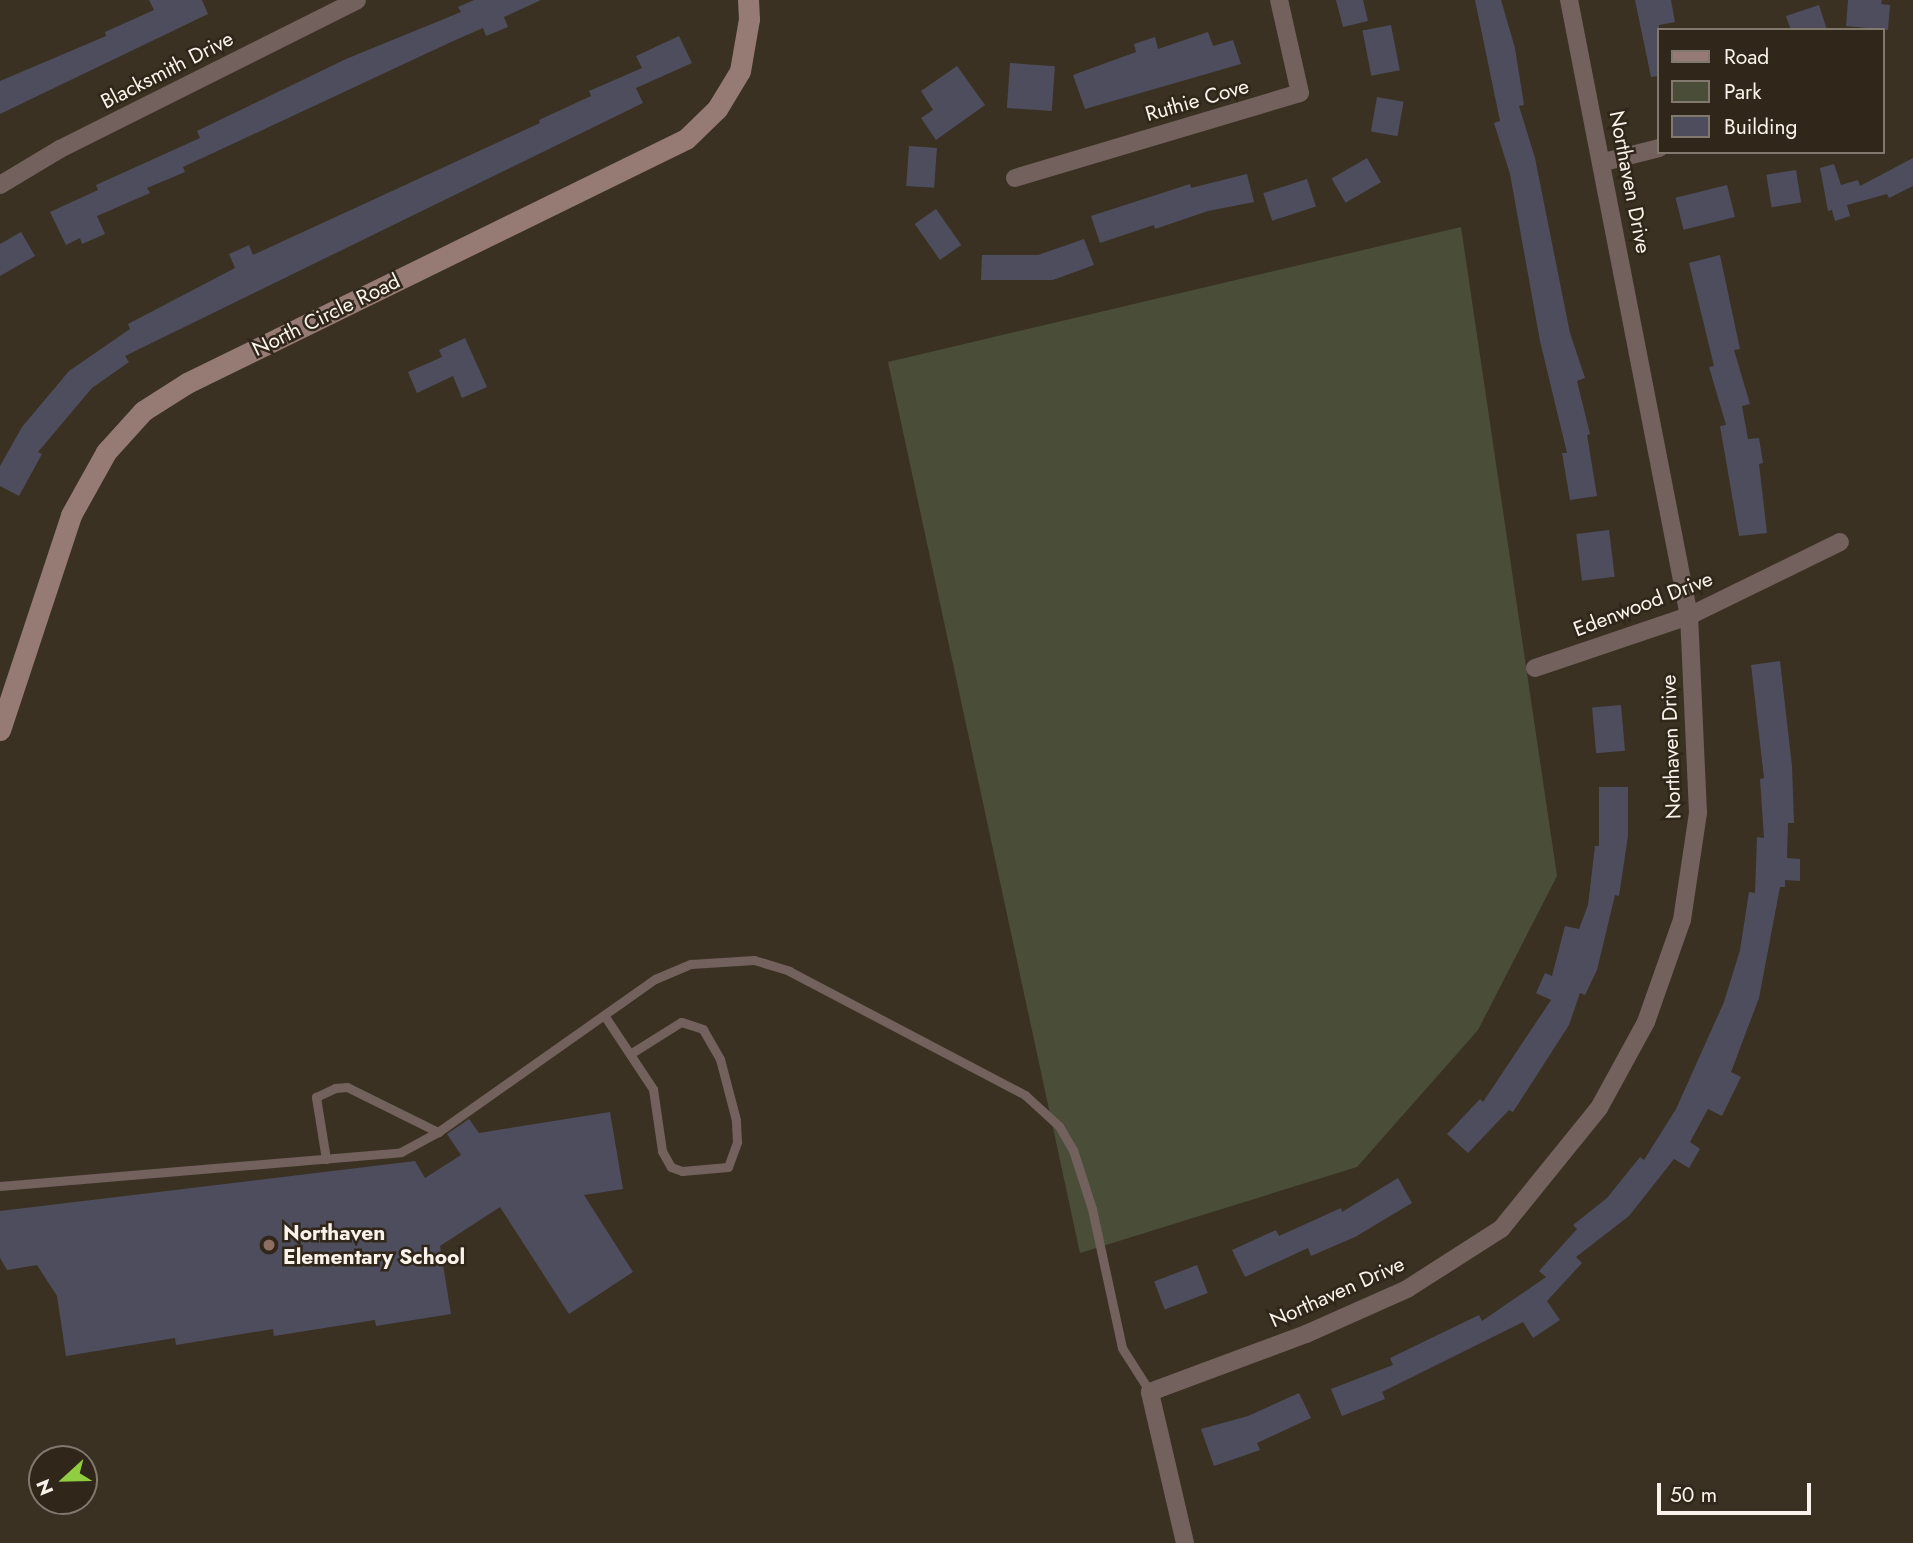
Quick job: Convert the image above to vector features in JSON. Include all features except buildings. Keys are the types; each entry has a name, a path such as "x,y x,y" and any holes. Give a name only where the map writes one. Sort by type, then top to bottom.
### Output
{"street":[{"name":"Blacksmith Drive","path":"0,185 60,149 358,0"},
{"name":"North Circle Road","path":"0,730 71,515 106,452 143,411 187,383 686,139 717,109 740,71 748,0"},
{"name":"Ruthie Cove","path":"1015,178 1300,93 1279,0"},
{"name":"Northaven Drive","path":"1150,1392 1306,1334 1407,1289 1501,1229 1599,1108 1646,1022 1682,920 1698,813 1689,616 1604,162 1569,0"},
{"path":"1604,162 1658,148"},
{"name":"Edenwood Drive","path":"1535,668 1689,616 1840,542"},
{"path":"1150,1392 1185,1543"}],"lane":[{"path":"0,1186 401,1152 438,1132 655,979 691,964 754,960 789,971 1025,1095 1059,1126 1073,1150 1092,1209 1122,1348 1150,1392"},
{"path":"604,1015 657,1100 662,1152 671,1167 682,1171 728,1167 737,1142 736,1120 720,1059 703,1029 681,1022 630,1054"},
{"path":"326,1160 316,1097 335,1088 347,1087 438,1132"}],"green space":[{"path":"1461,227 1557,876 1478,1030 1357,1167 1080,1253 888,362"}],"place":[{"name":"Northaven Elementary School","path":"269,1245"}]}
